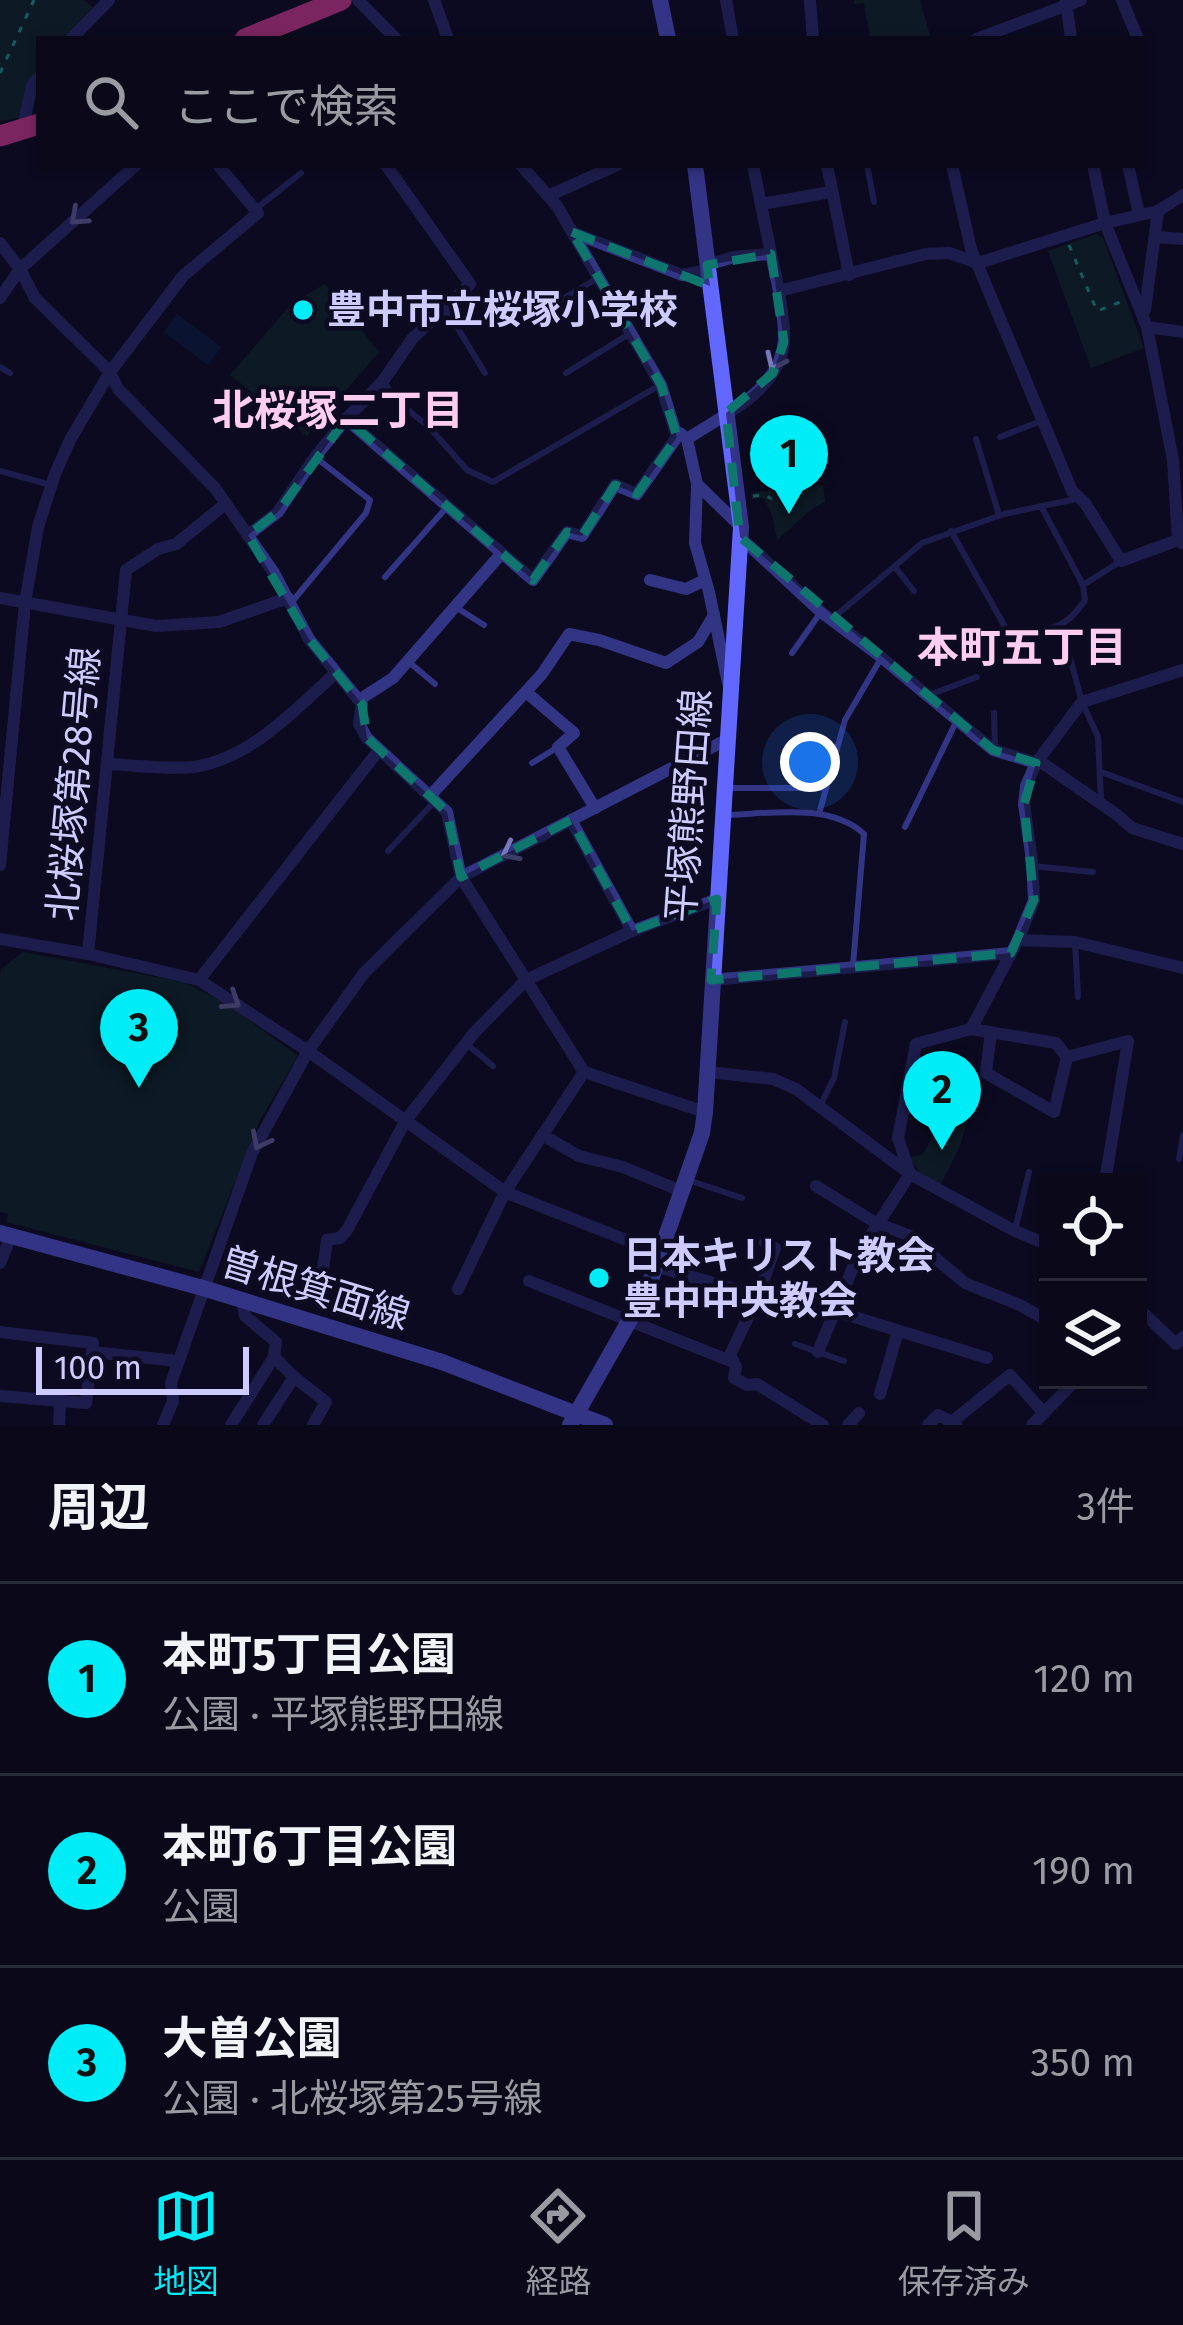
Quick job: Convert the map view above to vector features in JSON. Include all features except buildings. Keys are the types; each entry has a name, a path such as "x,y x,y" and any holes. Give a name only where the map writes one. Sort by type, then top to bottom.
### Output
{"highway":[{"path":"254,36 340,0"}],"street":[{"path":"74,36 109,0"},
{"path":"358,0 393,36"},
{"path":"434,0 447,36"},
{"path":"660,0 667,36"},
{"path":"726,0 732,36"},
{"path":"810,0 813,36"},
{"path":"1122,0 1137,36"},
{"path":"984,36 1071,2 1071,36"},
{"path":"20,130 36,80"},
{"path":"0,298 20,269 133,168"},
{"path":"0,865 25,603 38,527 51,485 70,440 110,372 183,276 259,213 221,168"},
{"path":"248,535 278,512 315,457 383,381 412,339 470,284 388,168"},
{"path":"524,168 572,232 661,385 682,438 697,484 695,543 729,690"},
{"path":"548,196 606,168"},
{"name":"平塚熊野田線","path":"573,1419 648,1288 702,1133 705,1112 741,532 694,168"},
{"path":"346,418 533,580 567,532 581,536 615,485 637,494 682,438 752,398 773,373 784,342 755,168"},
{"path":"827,168 849,275"},
{"path":"953,168 971,249 1072,491 1121,561 1180,542 1173,460 1145,322 1105,223 1094,168"},
{"path":"1129,168 1139,214"},
{"path":"761,204 831,192"},
{"path":"779,291 926,254 949,253 978,263 1158,211 1183,195"},
{"path":"1145,322 1158,211"},
{"path":"572,232 682,275 734,256 771,254"},
{"path":"1156,237 1183,239"},
{"path":"0,243 34,298 110,372 118,389 215,488 309,639 362,704 358,724 367,738 447,812 461,877 584,1072 705,1112"},
{"path":"1145,322 1183,332"},
{"path":"697,484 826,615 995,751 1037,761 1132,828 1183,844"},
{"name":"北桜塚第28号線","path":"88,954 125,570 158,549 176,544 224,506"},
{"path":"359,700 393,678 501,554"},
{"path":"650,580 686,589 705,580"},
{"path":"0,598 156,626 219,622 289,601"},
{"path":"432,799 542,674 569,634 666,663 698,642 713,615"},
{"path":"971,1029 1034,900 1024,804 1037,761 1082,702 1183,670"},
{"path":"107,764 193,767 230,756 261,740 336,673"},
{"path":"526,692 574,733 558,747 595,808"},
{"path":"0,700 15,702"},
{"path":"163,1425 173,1401 171,1383 178,1361 252,1153 308,1051 364,973 461,877 726,740"},
{"path":"200,980 380,750"},
{"path":"571,820 632,931"},
{"path":"321,1284 327,1240 340,1238 347,1229 406,1120 466,1043 526,980 632,931 717,899"},
{"path":"0,939 200,980 505,1192 657,1260 758,1296"},
{"path":"1018,940 1075,942 1183,968"},
{"path":"712,980 1011,953"},
{"path":"910,1174 898,1138 916,1044 971,1029 991,1032 1056,1043 1067,1058 1054,1112 986,1073 991,1032"},
{"path":"1067,1058 1128,1041 1106,1173"},
{"path":"458,1288 505,1192 584,1072"},
{"path":"707,1072 773,1079 796,1089 910,1174 1039,1239"},
{"path":"542,1135 579,1156 683,1185"},
{"path":"818,1352 858,1255 910,1174"},
{"path":"816,1186 878,1223 908,1234 965,1283 1039,1316"},
{"path":"0,1263 5,1234"},
{"name":"曽根箕面線","path":"5,1234 203,1288 442,1362 573,1419 605,1425"},
{"path":"765,1244 775,1248 730,1355 734,1378 757,1384 824,1425"},
{"path":"529,1281 733,1362"},
{"path":"231,1425 274,1357 276,1342 245,1316 242,1300"},
{"path":"835,1311 987,1358"},
{"path":"1147,1320 1176,1344 1183,1337"},
{"path":"880,1394 898,1331"},
{"path":"0,1332 93,1343 86,1402 0,1396"},
{"path":"92,1352 178,1361"},
{"path":"274,1357 326,1402 313,1425"},
{"path":"928,1425 938,1415 955,1423 1010,1375 1044,1413"},
{"path":"263,1425 294,1377"},
{"path":"1032,1425 1067,1389"},
{"path":"59,1425 60,1402"},
{"path":"848,1425 859,1413"}],"lane":[{"path":"868,168 874,202"},
{"path":"255,209 302,173"},
{"path":"537,314 598,278"},
{"path":"445,308 485,373"},
{"path":"566,373 631,334"},
{"path":"0,367 10,373"},
{"path":"383,381 467,470 494,482 661,385"},
{"path":"1000,437 1043,421"},
{"path":"976,439 999,515"},
{"path":"289,601 366,513 370,500 315,457"},
{"path":"0,471 51,485"},
{"path":"792,653 826,615 922,543 999,515 1080,498"},
{"path":"950,531 1008,632 1015,635 1062,626 1085,600 1083,585 1041,506"},
{"path":"385,577 447,507"},
{"path":"1083,585 1121,561"},
{"path":"895,567 914,591"},
{"path":"454,606 484,626"},
{"path":"1062,626 1082,702 1098,737 1101,804"},
{"path":"819,814 845,720 881,657"},
{"path":"407,661 435,684"},
{"path":"928,695 976,677"},
{"path":"994,713 995,751"},
{"path":"904,826 957,720"},
{"path":"532,764 558,747"},
{"path":"1101,772 1183,802"},
{"path":"724,788 826,788"},
{"path":"388,851 432,799"},
{"path":"722,815 819,814 864,834 853,967"},
{"path":"1032,866 1093,872"},
{"path":"1075,942 1078,998"},
{"path":"820,1107 834,1078 845,1022"},
{"path":"466,1043 493,1066"},
{"path":"905,1100 940,1097"},
{"path":"1179,1159 1183,1135"},
{"path":"1015,1230 1029,1172"},
{"path":"731,1194 735,1182"},
{"path":"683,1185 742,1198"},
{"path":"795,1344 844,1360"}],"path":[{"path":"0,73 34,0"},
{"path":"1066,235 1097,311 1136,297"},
{"path":"745,497 772,499"}],"highlighted area":[{"path":"572,232 710,286 707,265 771,254 784,342 773,373 726,413 740,537 993,750 1036,763 1024,804 1034,900 1011,953 711,980 717,899 632,931 571,820 461,877 447,812 367,738 362,704 309,639 248,535 278,512 346,419 533,580 567,532 582,536 615,485 637,494 677,437 661,385"}],"green space":[{"path":"0,0 84,0 93,7 66,36 36,36 36,72 18,118 0,121"},
{"path":"854,0 920,0 930,36 870,36 864,3 854,4"},
{"path":"1097,234 1103,238 1144,348 1091,368 1048,251"},
{"path":"325,284 379,352 307,436 230,375 292,303"},
{"path":"823,485 825,502 777,540 764,498 752,499 751,493"},
{"path":"23,952 183,982 224,1002 298,1056 260,1120 199,1272 6,1222 8,1214 0,1212 0,978 1,969"},
{"path":"949,1107 967,1122 940,1186 924,1178 909,1158 923,1154"}],"water":[{"path":"177,314 221,347 208,365 164,332"}],"place":[{"name":"豊中市立桜塚小学校","path":"303,310"},
{"name":"本町5丁目公園","path":"789,514"},
{"name":"大曽公園","path":"139,1088"},
{"name":"本町6丁目公園","path":"942,1150"},
{"name":"日本キリスト教会 豊中中央教会","path":"599,1278"}],"district":[{"name":"北桜塚二丁目","path":"338,411"},
{"name":"本町五丁目","path":"1022,648"}]}
